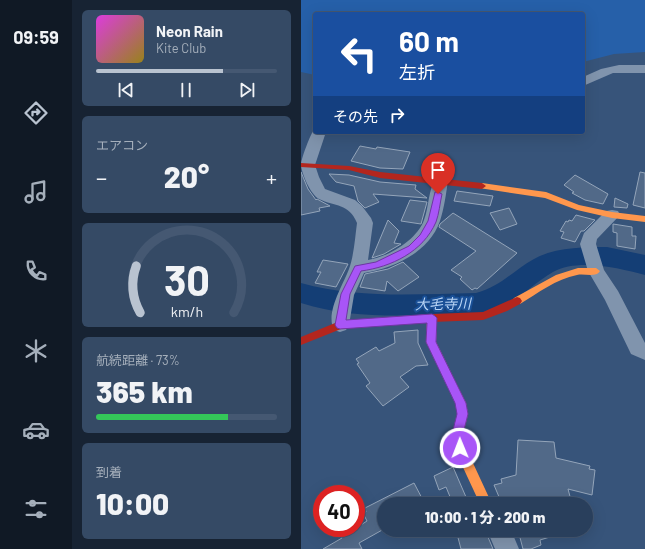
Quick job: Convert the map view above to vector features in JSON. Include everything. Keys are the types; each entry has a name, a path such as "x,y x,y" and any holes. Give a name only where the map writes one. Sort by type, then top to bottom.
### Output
{"street":[{"path":"585,81 601,72 614,68 645,69"},
{"path":"304,165 318,134"},
{"path":"304,165 349,168 380,175 546,194 577,207 612,215 645,219"},
{"path":"304,165 318,191 324,196 345,201 353,206 363,217 365,223 358,268 345,294 341,319"},
{"path":"358,268 377,265 412,248 423,237 432,221 441,181"},
{"path":"612,215 590,237 588,244 595,269 612,296 638,348 645,352"},
{"path":"301,342 341,319 461,318 483,316 504,308 559,277 578,271 595,269"},
{"path":"432,318 431,342 461,403 463,414 459,430 460,448 483,497"},
{"path":"502,537 507,549"}],"shaded area":[{"path":"301,0 645,0 645,52 614,54 585,61 585,12 313,12 313,75 301,72"}],"building":[{"path":"360,146 410,152 403,169 380,168 351,161"},
{"path":"301,172 308,189 316,200 317,199 330,206 319,208 320,211 301,215"},
{"path":"640,172 645,173 645,208 633,205"},
{"path":"329,174 349,175 380,182 416,185 415,189 427,198 373,194 379,202 365,208 358,201 354,186 336,182"},
{"path":"575,175 608,194 603,204 585,200 572,193 574,192 564,185"},
{"path":"457,191 493,196 490,206 454,201"},
{"path":"615,198 628,204 627,208 614,207"},
{"path":"410,200 427,202 421,224 401,221"},
{"path":"509,208 517,224 500,230 490,213"},
{"path":"453,213 517,253 477,289 475,288 472,290 460,279 462,277 451,270 476,251 439,227 440,224"},
{"path":"576,215 595,220 584,231 581,231 575,242 561,238 564,232 560,231 566,221 572,221"},
{"path":"388,220 399,231 394,243 401,244 384,254 372,258"},
{"path":"613,224 632,227 632,236 636,236 635,249 617,246 617,233 613,232"},
{"path":"323,260 348,264 336,287 315,283 321,272 317,272"},
{"path":"403,262 419,277 398,291 387,281 385,291 360,287 365,274 388,269"},
{"path":"418,330 418,343 428,365 416,366 400,377 409,387 383,406 366,386 370,383 357,364 359,363 356,359 376,347 379,351 395,343 394,332"},
{"path":"518,440 554,442 556,458 590,466 589,469 595,470 592,495 568,489 570,497 499,497 494,485 502,483 501,479 516,475"},
{"path":"453,467 466,497 450,497 446,487 439,490 434,476"},
{"path":"414,483 421,497 387,497"},
{"path":"377,502 377,533 359,543 362,549 323,549 342,538 341,537 365,537 365,522 367,521 365,517 365,508"},
{"path":"458,537 488,537 493,549 461,549"},
{"path":"520,537 550,537 540,540 541,545 531,549 523,549"}],"waterway":[{"name":"大毛寺川","path":"301,293 325,300 375,305 476,304 492,300 508,292 544,265 569,257 607,256 645,265"}],"traffic: slow":[{"path":"482,186 546,195 577,207 612,215 645,219"},
{"path":"517,301 559,277 578,271 596,271"},
{"path":"432,318 431,342 461,403 463,414 459,430 460,448 483,497"}],"traffic: jam":[{"path":"301,165 349,168 380,175 482,186"},
{"path":"301,341 340,325 432,318 483,316 517,301"}],"route":[{"path":"438,194 432,221 423,237 412,248 377,265 358,268 345,294 340,325 432,318 431,342 461,403 463,414 459,430 460,448"}]}
